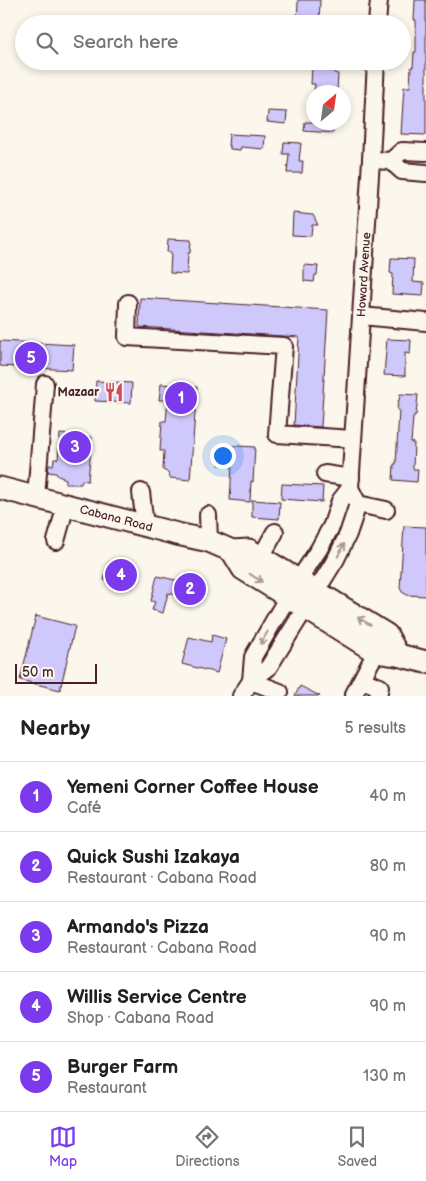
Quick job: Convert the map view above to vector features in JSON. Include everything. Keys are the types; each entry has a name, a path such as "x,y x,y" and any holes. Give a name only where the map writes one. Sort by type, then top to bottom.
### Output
{"main road":[{"name":"Cabana Road","path":"0,488 209,541 232,551 249,550 261,557 302,595 376,652 398,654 426,662"},
{"name":"Cabana Road","path":"232,551 243,569 387,635 398,654"}],"street":[{"path":"378,15 379,0"},
{"name":"Howard Avenue","path":"302,595 319,549 332,525 340,501 351,483 376,70"},
{"path":"391,161 402,151 426,152"},
{"path":"371,160 391,161 402,171 426,173"},
{"path":"128,303 127,337 284,346 277,434 354,439"},
{"path":"361,316 426,322"},
{"path":"36,497 45,384"},
{"path":"325,474 351,483 358,504 386,510"},
{"path":"141,492 145,526"},
{"name":"Howard Avenue","path":"241,696 251,681 253,657 302,595 336,559 348,534 358,504"},
{"path":"56,541 66,505"},
{"path":"208,515 209,541"},
{"path":"261,557 275,532"},
{"path":"376,652 358,687 380,687 378,696"},
{"path":"251,681 280,692"}],"building":[{"path":"298,0 320,0 319,15 297,15"},
{"path":"415,0 426,0 426,135 401,134 404,87 410,87 411,67 413,67 414,52 416,52 416,20 414,20"},
{"path":"312,70 334,70 334,73 338,74 337,85 311,84"},
{"path":"268,111 287,112 286,124 267,122"},
{"path":"305,122 306,130 333,130 333,133 304,131"},
{"path":"229,134 265,136 264,149 241,147 240,150 230,149 230,146 228,146"},
{"path":"284,142 301,143 299,161 303,161 302,173 287,173 289,154 283,154"},
{"path":"293,213 313,215 318,225 312,225 311,236 292,235"},
{"path":"168,239 191,240 187,274 170,273 171,252 167,252"},
{"path":"391,258 414,259 413,282 424,283 423,296 392,294 393,274 390,273"},
{"path":"304,265 318,266 314,282 304,281"},
{"path":"140,298 328,310 321,427 294,425 299,337 139,327"},
{"path":"387,339 411,340 410,354 405,353 405,376 384,375"},
{"path":"0,341 74,345 72,370 0,366"},
{"name":"Mazaar","path":"96,381 132,383 131,403 95,401"},
{"path":"161,384 197,387 190,480 170,478 169,473 163,470 164,451 160,451 162,421 166,421 168,400 159,400"},
{"path":"400,394 418,395 416,415 413,418 411,443 414,443 413,469 418,469 417,482 393,480 394,464 396,464 399,410 397,410"},
{"path":"60,434 92,437 88,481 82,480 81,484 66,484 66,479 58,476 56,473 48,472 49,465 53,465 54,459 58,459"},
{"path":"220,445 255,447 250,502 230,500 232,465 219,465"},
{"path":"282,484 323,486 322,502 281,499"},
{"path":"252,500 280,502 279,519 252,517"},
{"path":"404,526 426,527 426,596 407,595 400,588"},
{"path":"109,562 137,570 132,588 104,580"},
{"path":"157,576 180,581 181,577 203,583 198,600 168,593 163,613 152,610 155,602 151,601"},
{"path":"36,616 75,626 60,690 20,680"},
{"path":"212,635 226,639 217,673 182,664 189,637 211,642"},
{"path":"300,686 320,696 295,696"}],"place":[{"name":"Burger Farm","path":"31,358"},
{"name":"Mazaar","path":"114,392"},
{"name":"Yemeni Corner Coffee House","path":"181,398"},
{"name":"Armando's Pizza","path":"75,447"},
{"name":"Willis Service Centre","path":"121,575"},
{"name":"Quick Sushi Izakaya","path":"190,589"}]}
